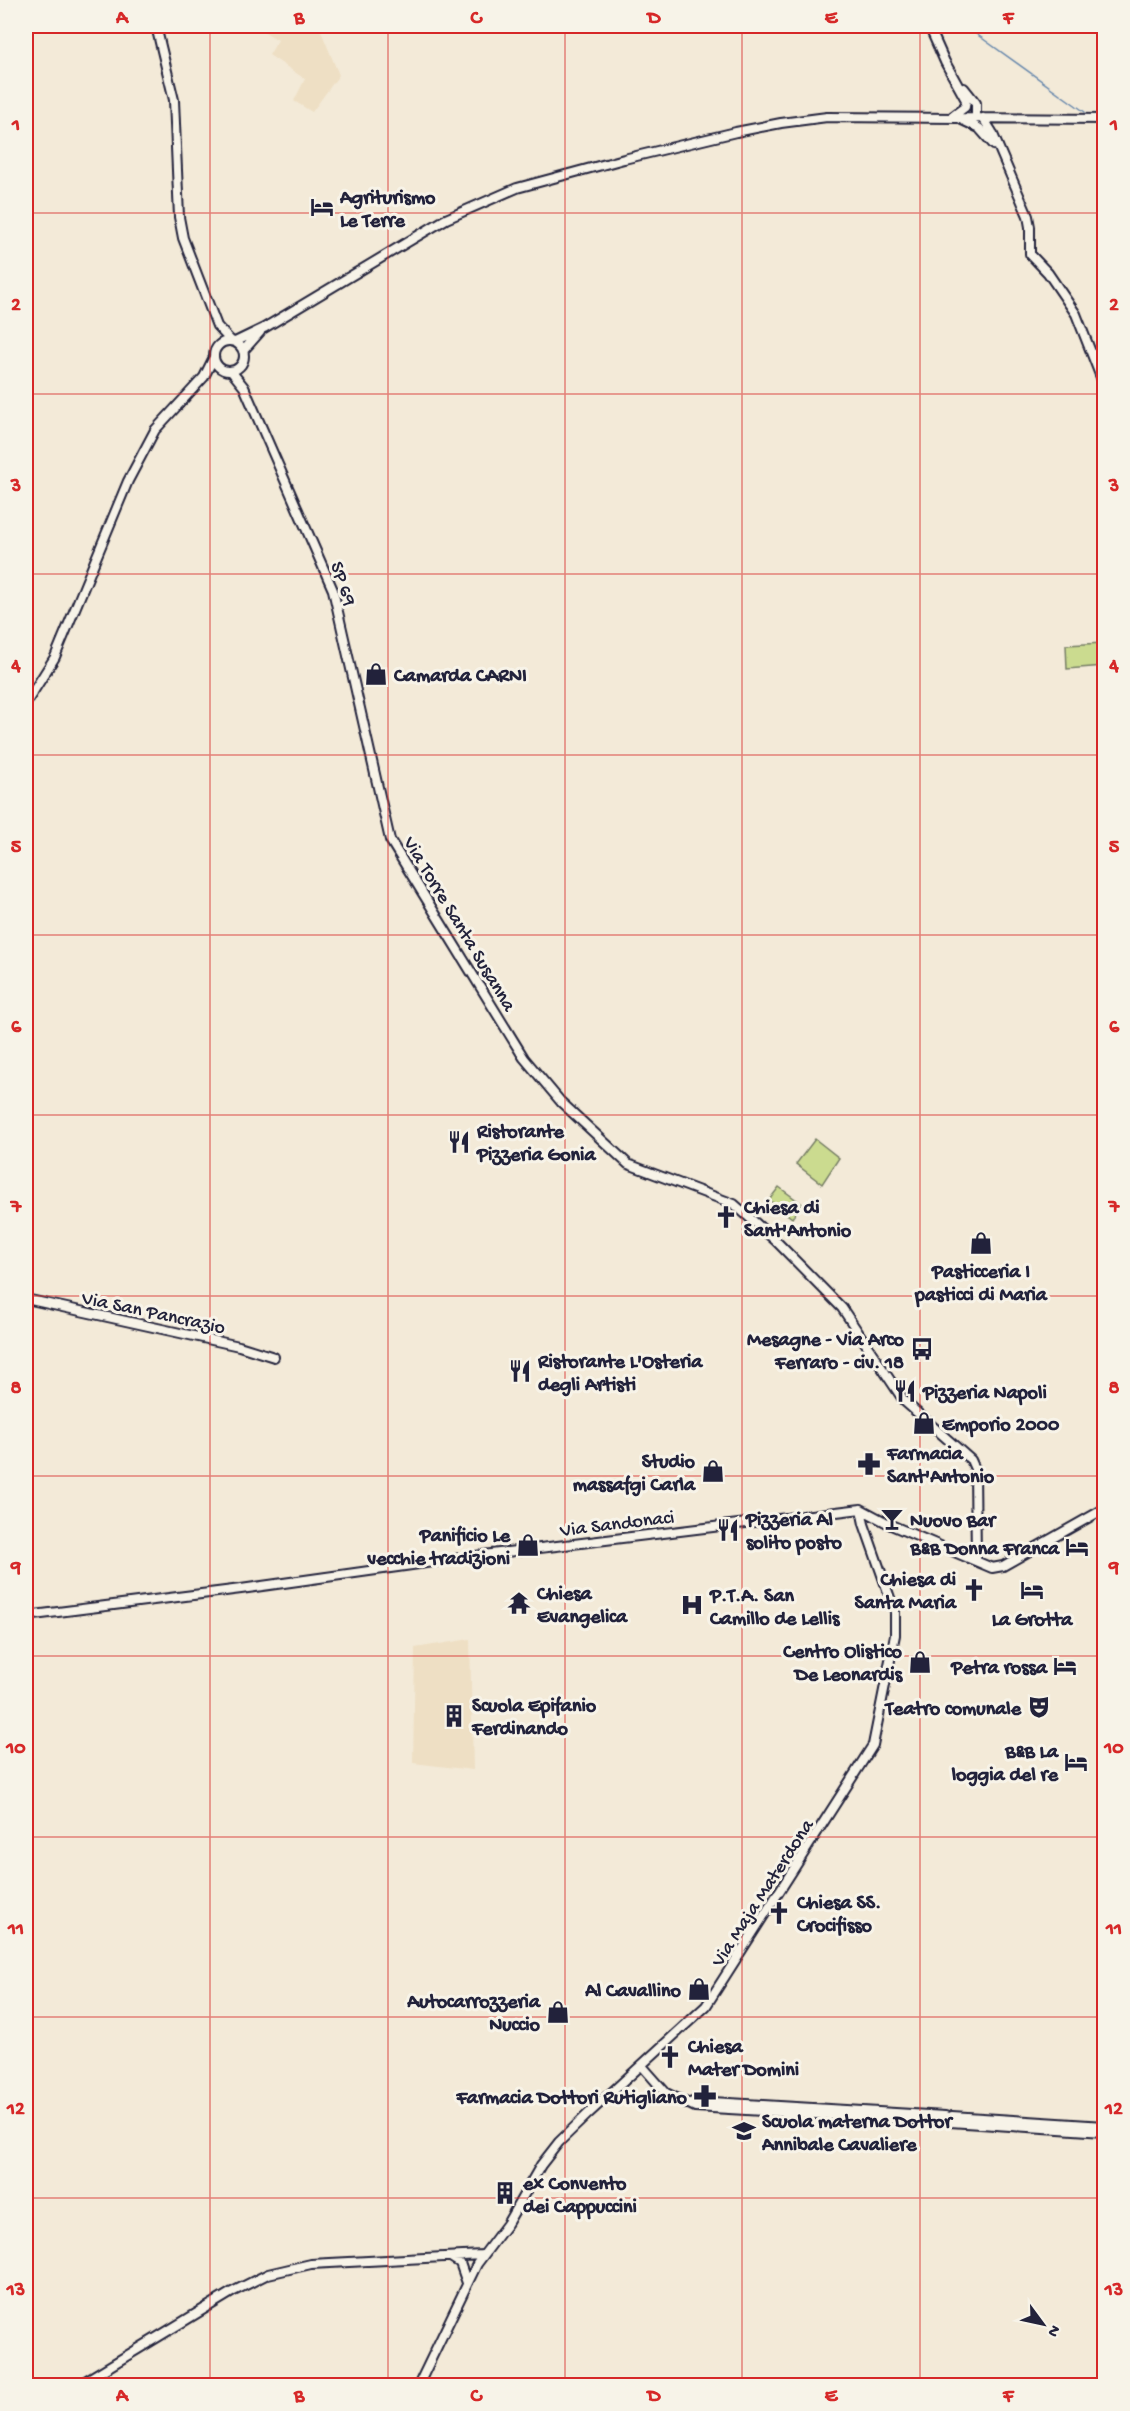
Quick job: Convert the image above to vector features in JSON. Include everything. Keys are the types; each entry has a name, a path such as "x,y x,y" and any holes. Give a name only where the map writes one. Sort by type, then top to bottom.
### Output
{"main road":[{"path":"26,703 55,657 113,517 145,449 164,418 198,384 209,369 217,345 217,326 183,238 179,217 174,100 156,26"},
{"path":"929,26 945,62 976,103 989,113 1013,118"},
{"path":"959,83 966,100 980,118 999,151 1028,216 1030,254 1048,273 1076,314 1104,385"},
{"path":"951,117 962,111 966,100"},
{"path":"976,103 980,118"},
{"path":"217,345 264,328 446,219 517,188 624,159 781,123 836,116 1104,119"},
{"path":"951,117 969,122 989,133"},
{"path":"989,133 999,123 1013,118"},
{"path":"217,326 243,351"},
{"path":"244,387 243,351 264,328"},
{"path":"213,359 217,366 227,371 244,387"},
{"path":"198,384 227,371 236,370 243,362"},
{"name":"SP 69","path":"244,387 333,590 381,801"},
{"name":"Via Torre Santa Susanna","path":"381,801 390,840 524,1058 566,1107 628,1164 734,1204 776,1241 842,1308 904,1401 971,1460 975,1469 976,1560"},
{"name":"Via San Pancrazio","path":"26,1299 239,1346 274,1357"},
{"path":"861,1509 891,1525 992,1568 1004,1566 1104,1509"},
{"name":"Via Sandonaci","path":"26,1616 861,1509"},
{"name":"Via Maja Materdona","path":"418,2385 482,2255 500,2234 541,2165 559,2142 643,2067 714,1996 873,1745 895,1635 896,1612 864,1524 861,1509"},
{"path":"643,2067 666,2092 686,2104 707,2108 1104,2126"},
{"path":"949,2119 1104,2132"},
{"path":"77,2385 232,2292 268,2274 311,2264 482,2255"},
{"path":"452,2258 460,2263 477,2264"},
{"path":"460,2263 467,2284"}],"shaded area":[{"path":"255,26 319,26 339,75 312,112 294,101 305,79 269,55 278,40"},
{"path":"470,1639 473,1770 413,1763 415,1648"}],"green space":[{"path":"1104,643 1104,666 1067,669 1066,645"},
{"path":"815,1139 839,1158 822,1184 796,1164"},
{"path":"779,1187 802,1204 792,1218 769,1200"}],"waterway":[{"path":"961,26 972,31 1085,112"},
{"path":"1097,126 1104,130"}],"place":[{"name":"Agriturismo Le Terre","path":"322,207"},
{"name":"Camarda CARNI","path":"376,674"},
{"name":"Ristorante Pizzeria Gonia","path":"459,1142"},
{"name":"Chiesa di Sant'Antonio","path":"726,1217"},
{"name":"Pasticceria I pasticci di Maria","path":"981,1243"},
{"name":"Mesagne - Via Arco Ferraro - civ. 18","path":"922,1349"},
{"name":"Ristorante L'Osteria degli Artisti","path":"520,1371"},
{"name":"Pizzeria Napoli","path":"905,1391"},
{"name":"Emporio 2000","path":"924,1423"},
{"name":"Farmacia Sant'Antonio","path":"869,1464"},
{"name":"Studio massafgi Carla","path":"713,1471"},
{"name":"Nuovo Bar","path":"892,1519"},
{"name":"Pizzeria Al solito posto","path":"728,1530"},
{"name":"Panificio Le vecchie tradizioni","path":"528,1545"},
{"name":"B&B Donna Franca","path":"1077,1547"},
{"name":"Chiesa di Santa Maria","path":"974,1590"},
{"name":"La Grotta","path":"1032,1590"},
{"name":"Chiesa Evangelica","path":"519,1603"},
{"name":"P.T.A. San Camillo de Lellis","path":"692,1605"},
{"name":"Centro Olistico De Leonardis","path":"920,1662"},
{"name":"Petra rossa","path":"1065,1666"},
{"name":"Teatro comunale","path":"1039,1707"},
{"name":"Scuola Epifanio Ferdinando","path":"454,1716"},
{"name":"B&B La loggia del re","path":"1076,1762"},
{"name":"Chiesa SS. Crocifisso","path":"779,1913"},
{"name":"Al Cavallino","path":"699,1989"},
{"name":"Autocarrozzeria Nuccio","path":"558,2012"},
{"name":"Chiesa Mater Domini","path":"670,2057"},
{"name":"Farmacia Dottori Rutigliano","path":"705,2096"},
{"name":"Scuola materna Dottor Annibale Cavaliere","path":"744,2131"},
{"name":"ex Convento dei Cappuccini","path":"505,2193"}]}
